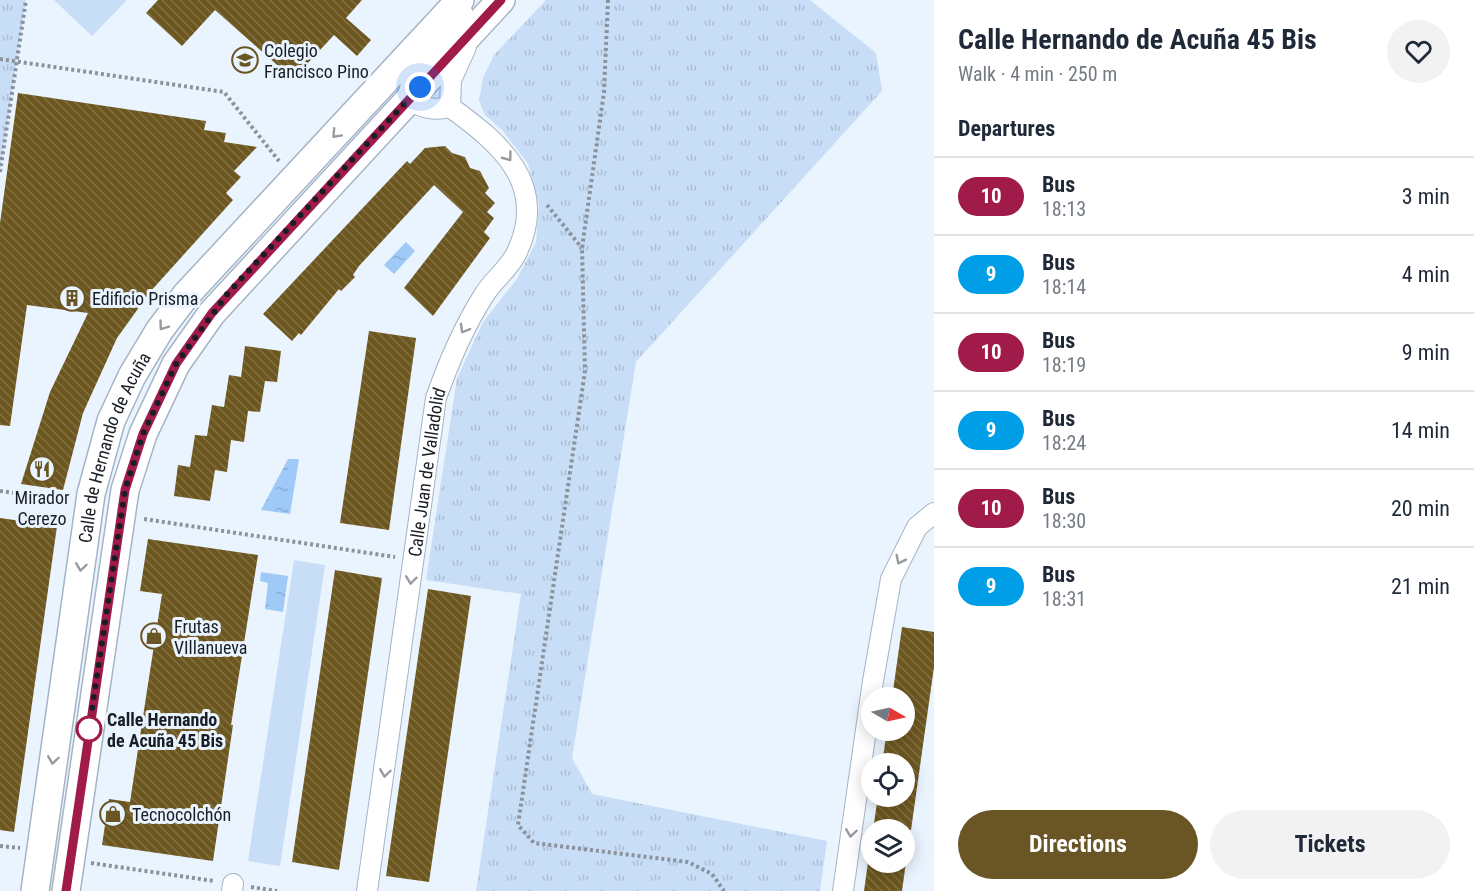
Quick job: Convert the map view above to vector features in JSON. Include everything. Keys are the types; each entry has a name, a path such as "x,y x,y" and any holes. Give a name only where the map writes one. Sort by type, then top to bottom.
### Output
{"street":[{"name":"Calle de Hernando de Acuña","path":"35,891 91,494 111,420 138,367 179,304 460,0"},
{"name":"Calle de Hernando de Acuña","path":"376,91 397,88 433,75 463,14 466,0"},
{"name":"Calle de Hernando de Acuña","path":"66,891 125,490 143,434 176,364 228,293 501,0"},
{"path":"408,100 435,111 450,107 433,75"},
{"name":"Calle Juan de Valladolid","path":"367,891 436,398 456,343 485,292 517,253 524,228 527,200 519,172 508,156 487,133 450,107"},
{"path":"843,891 873,681 891,579 916,527 934,513"}],"path":[{"path":"0,172 26,0"},
{"path":"608,0 604,92 582,248 585,371 518,825 534,843 688,862 712,874 724,891"},
{"path":"0,59 224,92 277,159 296,176"},
{"path":"542,198 582,248"},
{"path":"0,491 73,501"},
{"path":"121,516 413,560"},
{"path":"0,846 22,848"},
{"path":"71,860 232,888 277,891"}],"green space":[{"path":"0,0 26,0 0,172"},
{"path":"54,0 127,0 92,36"},
{"path":"546,0 810,0 876,53 882,91 636,362 572,758 592,794 827,841 820,891 476,891 521,594 426,580 457,378 483,322 517,279 536,242 539,204 528,164 503,131 485,115 479,101 483,78 494,55"},
{"path":"294,560 325,565 280,866 248,861"}],"water":[{"path":"406,242 415,251 394,274 384,265"},
{"path":"288,459 299,459 290,514 261,510"},
{"path":"261,572 288,576 283,612 265,609 268,583 260,581"}],"building":[{"path":"158,0 362,0 346,18 371,40 357,56 334,35 293,79 215,10 182,46 146,13"},
{"name":"Edificio Prisma","path":"18,93 206,121 204,130 226,133 224,142 257,147 234,171 241,177 226,193 233,200 150,292 117,338 83,413 63,490 21,484 50,392 88,313 27,305 10,426 0,425 0,223"},
{"path":"445,146 452,153 465,157 470,168 480,171 489,188 485,193 495,203 487,212 494,218 484,232 490,238 433,316 404,288 463,212 434,185 359,266 353,275 355,277 341,291 339,289 301,335 299,333 292,341 263,314 407,161 410,164 425,148"},
{"path":"369,331 416,338 389,530 340,523"},
{"path":"245,346 281,351 277,382 265,381 260,412 248,411 244,442 231,440 227,472 215,470 210,501 174,496 178,465 190,467 195,435 207,436 212,405 224,407 229,375 241,377"},
{"path":"0,518 57,526 14,832 0,830"},
{"path":"148,539 258,555 231,725 233,725 213,861 102,845 109,799 130,802 162,594 140,591"},
{"path":"335,570 382,578 339,870 292,862"},
{"path":"428,589 471,596 429,882 386,876"},
{"path":"902,627 934,632 934,667 915,802 915,753 884,753 885,741 915,741 915,687 894,687"},
{"path":"876,807 914,807 913,819 875,819"},
{"path":"866,873 904,873 902,891 864,891"}],"bus line":[{"name":"10","path":"66,891 125,490 143,434 176,364 228,293 501,0"}],"place":[{"name":"Colegio Francisco Pino","path":"245,60"},
{"name":"Edificio Prisma","path":"72,298"},
{"name":"Mirador Cerezo","path":"42,469"},
{"name":"Frutas VIllanueva","path":"154,636"},
{"name":"Calle Hernando de Acuña 45 Bis","path":"89,729"},
{"name":"Tecnocolchón","path":"113,814"}],"route":[{"path":"89,729 125,490 143,434 176,364 228,293 420,87"}]}
